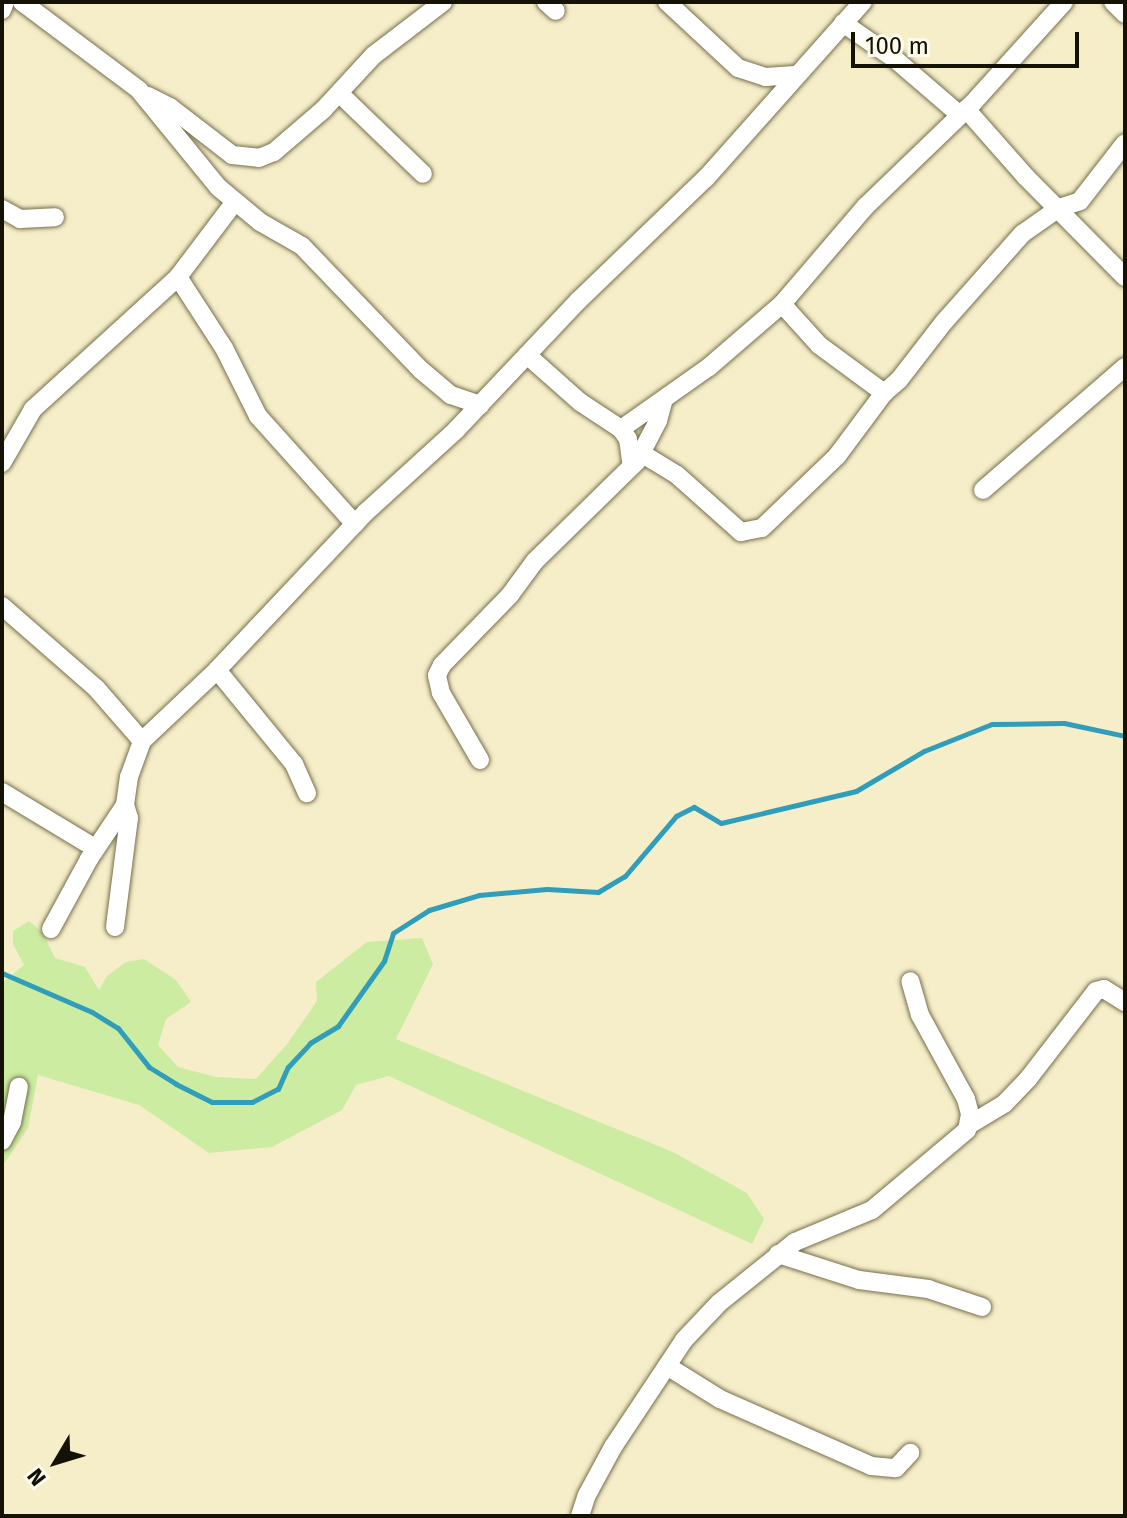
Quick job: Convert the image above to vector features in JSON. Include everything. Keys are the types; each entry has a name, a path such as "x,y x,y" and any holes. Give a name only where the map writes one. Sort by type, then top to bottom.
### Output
{"street":[{"path":"2,10 5,2"},
{"path":"22,2 139,90 170,107 220,148 244,158 259,158 274,152 340,94 374,55 443,2"},
{"path":"667,2 738,68 766,77 795,75"},
{"path":"115,927 129,818 125,805 129,777 142,741 217,670 355,524 480,405 609,269 706,178 863,2"},
{"path":"621,429 663,402 782,304 881,190 963,112 1064,2"},
{"path":"1113,2 1125,14"},
{"path":"843,23 963,112 1125,277"},
{"path":"139,90 234,203 302,246 435,383 451,395 480,405"},
{"path":"340,94 423,174"},
{"path":"527,355 580,402 621,429 636,460 677,475 726,522 741,532 753,532 774,518 828,465 884,393 899,380 944,322 1022,234 1059,208 1080,201 1091,191 1125,143"},
{"path":"2,463 33,409 178,277 234,203"},
{"path":"2,209 20,219 55,217"},
{"path":"178,277 224,348 258,416 355,524"},
{"path":"782,304 819,345 884,393"},
{"path":"983,490 1125,367"},
{"path":"480,760 441,693 437,675 456,650 501,605 535,561 636,460 658,421 663,402"},
{"path":"4,613 96,688 142,741"},
{"path":"217,670 294,764 307,793"},
{"path":"2,792 95,848"},
{"path":"51,929 95,848 125,805"},
{"path":"910,981 920,1015 966,1099 969,1125"},
{"path":"580,1516 606,1457 684,1340 719,1303 795,1242 872,1210 969,1125 1004,1104 1028,1079 1096,991 1104,989 1125,1002"},
{"path":"2,1141 12,1122 19,1087"},
{"path":"778,1254 859,1280 928,1289 982,1307"},
{"path":"667,1366 720,1399 871,1466 896,1468 910,1453"}],"green space":[{"path":"29,921 43,933 55,958 85,967 99,990 107,976 126,962 144,959 176,980 191,1002 166,1019 158,1045 178,1067 216,1077 256,1079 288,1043 317,1001 316,982 367,942 422,938 433,964 396,1039 673,1152 747,1193 764,1219 752,1244 389,1076 356,1085 342,1110 272,1147 209,1153 139,1105 38,1075 28,1128 2,1167 2,983 24,965 13,944 13,931"}],"waterway":[{"path":"2,973 92,1012 118,1028 149,1067 176,1084 212,1102 252,1102 278,1089 288,1067 310,1043 338,1026 384,961 393,933 429,910 479,895 547,889 598,892 625,876 676,816 694,807 721,823 856,791 924,751 992,724 1064,723 1125,736"}]}
